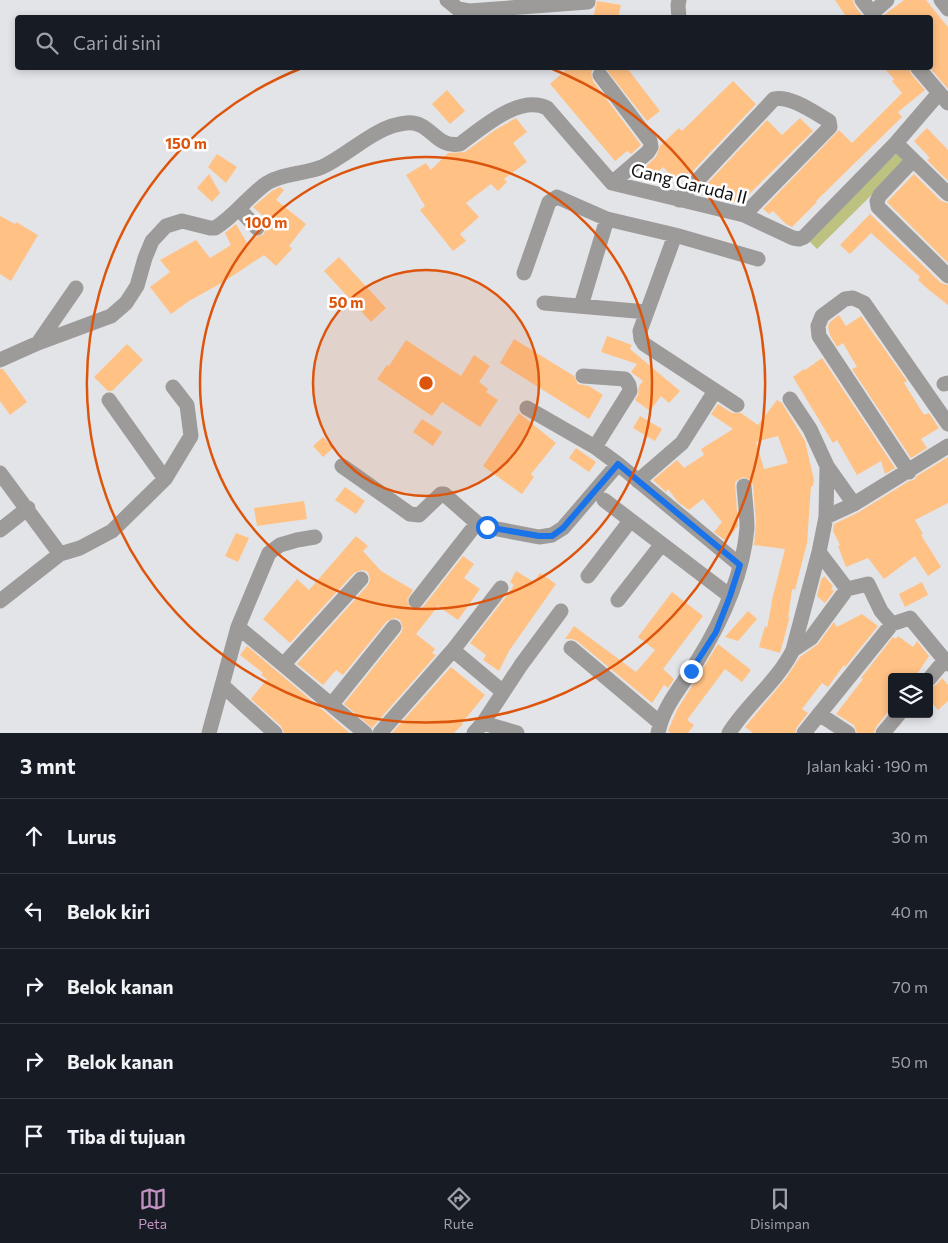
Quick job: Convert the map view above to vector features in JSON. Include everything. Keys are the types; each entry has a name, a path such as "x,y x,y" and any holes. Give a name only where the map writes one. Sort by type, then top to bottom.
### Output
{"street":[{"path":"447,0 458,8 469,11 587,7"},
{"path":"679,0 679,15"},
{"path":"862,0 874,15 887,0"},
{"path":"941,0 948,9"},
{"path":"919,70 940,98 896,143 948,194"},
{"path":"600,75 650,141 651,147 648,152 612,184"},
{"path":"678,200 774,99 788,99 829,121 830,127 744,215"},
{"name":"Gang Garuda II","path":"0,360 38,343 111,316 126,303 137,286 152,241 166,226 182,221 215,228 269,182 322,167 391,126 417,123 427,128 445,144 452,146 460,144 507,112 539,104 547,108 612,184 744,215 799,239 804,237 896,143"},
{"path":"913,160 880,195 877,201 878,207 948,276"},
{"path":"524,273 549,202 557,197 608,219 675,235 758,259"},
{"path":"238,209 257,228"},
{"path":"581,306 608,219"},
{"path":"675,235 640,331 640,339 644,344 737,405"},
{"path":"38,343 76,288"},
{"path":"909,472 820,336 818,326 822,316 845,299 854,298 864,303 948,424"},
{"path":"544,303 647,312"},
{"path":"583,376 624,379 629,384 630,391 595,447"},
{"path":"0,601 60,554 80,548 112,532 165,479 191,436 187,405 173,387"},
{"path":"638,480 682,443 715,391"},
{"path":"790,399 810,429 827,466 854,504"},
{"path":"109,400 165,479"},
{"path":"527,408 595,447 638,480 740,565"},
{"path":"826,517 854,504 909,472 948,446"},
{"path":"342,466 410,514 419,515 441,494 444,494 477,523 487,527 539,536 552,536 563,528 618,464"},
{"path":"730,733 774,680 786,664 793,650 819,552 826,517 827,466"},
{"path":"0,473 28,508 60,554"},
{"path":"571,648 659,728 672,700 716,632 730,596 745,547 747,526 744,486"},
{"path":"604,500 730,596"},
{"path":"0,530 28,508"},
{"path":"588,576 630,521"},
{"path":"416,601 477,523"},
{"path":"209,733 238,627 269,553 280,545 315,537"},
{"path":"618,600 661,545"},
{"path":"819,552 847,589"},
{"path":"284,664 361,579"},
{"path":"793,650 811,638 847,589 868,584 880,611 892,624"},
{"path":"380,733 453,650 502,588"},
{"path":"517,733 478,728 526,657 562,611"},
{"path":"804,733 892,624 910,618 947,662 933,675"},
{"path":"238,627 365,733"},
{"path":"332,704 394,628"},
{"path":"453,650 503,692"},
{"path":"222,685 275,733"},
{"path":"819,714 848,733"},
{"path":"883,733 896,718"}],"green space":[{"path":"898,152 906,161 817,249 807,239"}],"building":[{"path":"835,0 853,0 862,15 845,15"},
{"path":"904,0 926,0 948,27 948,89 932,70 933,15 884,15"},
{"path":"597,1 621,5 619,15 594,15"},
{"path":"566,70 592,70 591,72 593,81 641,145 631,154 627,151 615,161 550,84"},
{"path":"607,70 629,70 660,111 647,121"},
{"path":"886,70 910,70 925,90 898,112 902,117 792,227 786,224 773,211 769,214 763,209 839,130 852,143 902,93 892,81 894,79"},
{"path":"733,81 756,104 690,174 679,183 663,167 653,177 644,168 656,157 660,146 679,128 682,131"},
{"path":"447,90 465,111 450,124 432,104"},
{"path":"516,118 527,132 513,143 527,162 504,179 507,182 498,191 491,184 466,203 479,217 460,234 466,241 453,251 420,210 425,206 406,175 426,163 431,170 448,153 465,152 495,130"},
{"path":"800,118 813,131 739,204 714,185 708,191 704,187 767,120 782,135"},
{"path":"927,128 948,150 948,181 927,160 930,158 914,141"},
{"path":"217,154 237,167 226,183 208,167"},
{"path":"209,174 220,193 212,202 197,188"},
{"path":"914,174 941,201 948,203 948,263 887,202"},
{"path":"280,187 284,190 276,200 306,224 289,246 292,249 276,266 264,255 171,314 150,287 170,272 160,260 196,240 210,258 231,245 225,233 236,224 248,245 256,237 264,234 266,226 270,222 253,207 272,191"},
{"path":"870,214 941,283 948,285 948,305 918,280 920,277 871,233 850,254 840,245"},
{"path":"0,216 15,224 16,222 38,235 11,281 0,274"},
{"path":"339,257 386,308 371,322 324,271"},
{"path":"839,315 846,326 861,316 907,381 904,383 924,415 929,413 939,428 921,439 927,448 911,458 852,369 857,367 843,343 837,347 830,335 828,327 830,322"},
{"path":"607,336 632,345 630,349 680,391 669,403 661,396 650,411 635,400 638,395 639,386 643,381 631,372 637,364 601,352"},
{"path":"514,339 574,376 578,384 589,386 603,395 589,419 500,363"},
{"path":"406,340 461,376 474,355 490,366 479,382 488,389 486,392 498,400 480,427 442,402 432,416 377,379 387,365 389,366"},
{"path":"127,344 143,360 112,391 108,391 94,377"},
{"path":"822,358 895,468 885,474 881,461 857,475 837,440 833,443 793,377"},
{"path":"0,369 3,369 27,402 10,415 0,401"},
{"path":"777,400 782,403 805,441 814,480 813,486 811,486 807,543 795,590 792,589 788,619 790,616 780,653 759,647 765,626 767,628 785,549 754,545 756,523 751,480 743,477 735,482 738,526 726,541 714,532 722,522 703,499 689,510 678,502 668,489 666,492 653,480 677,460 684,468 704,455 701,449 733,429 711,414 718,404 732,413 741,413 758,425","holes":["778,436 788,463 764,469 756,442"]},
{"path":"519,413 556,443 531,474 534,477 522,494 483,466"},
{"path":"640,416 662,429 655,441 633,428"},
{"path":"422,419 442,432 433,446 413,432"},
{"path":"323,437 333,448 323,457 313,446"},
{"path":"576,448 596,462 589,472 569,458"},
{"path":"948,457 948,503 915,520 923,534 921,535 941,567 928,576 915,556 884,579 868,558 846,567 838,546 840,545 833,531 834,524 859,512 909,481 914,480 917,476"},
{"path":"345,487 365,501 356,514 335,500"},
{"path":"304,501 307,519 257,526 254,508"},
{"path":"236,533 249,538 238,562 225,556"},
{"path":"356,536 368,546 363,551 381,571 413,590 407,600 411,609 419,610 423,607 463,556 474,564 464,578 480,589 458,620 438,606 416,634 435,649 432,653 436,655 372,728 344,704 401,633 403,628 400,620 395,618 387,621 343,675 336,670 323,685 297,664 368,585 370,580 368,572 362,570 354,573 290,643 263,619 297,579 309,590"},
{"path":"516,571 534,582 540,573 556,584 509,651 499,671 483,660 486,655 470,643 514,585 510,582"},
{"path":"824,576 833,586 831,589 834,591 825,603 817,596 821,580"},
{"path":"922,582 928,595 905,607 899,594"},
{"path":"672,592 703,616 663,669 674,679 668,688 664,685 652,703 577,641 565,639 574,626 636,672 655,650 638,637"},
{"path":"748,611 757,619 738,641 725,637"},
{"path":"862,614 878,626 845,667 844,665 828,687 822,683 802,709 808,713 797,727 795,733 753,733 745,727 786,678 800,657 818,644 834,622 837,627"},
{"path":"898,636 913,647 917,641 929,656 918,673 888,673 888,712 876,727 874,733 857,733 854,725 836,714 893,637 896,639"},
{"path":"718,644 751,670 742,682 725,669 687,720 694,725 688,733 671,733 668,731 677,710"},
{"path":"247,646 350,733 284,733 281,726 251,699 267,679 261,675 263,673 240,655"},
{"path":"451,667 485,695 463,724 454,733 392,733"},
{"path":"942,678 948,685 948,701 938,710 933,704 933,686"}],"route":[{"path":"487,527 539,536 552,536 563,528 582,508 618,464 740,565 716,632 691,671"}]}
